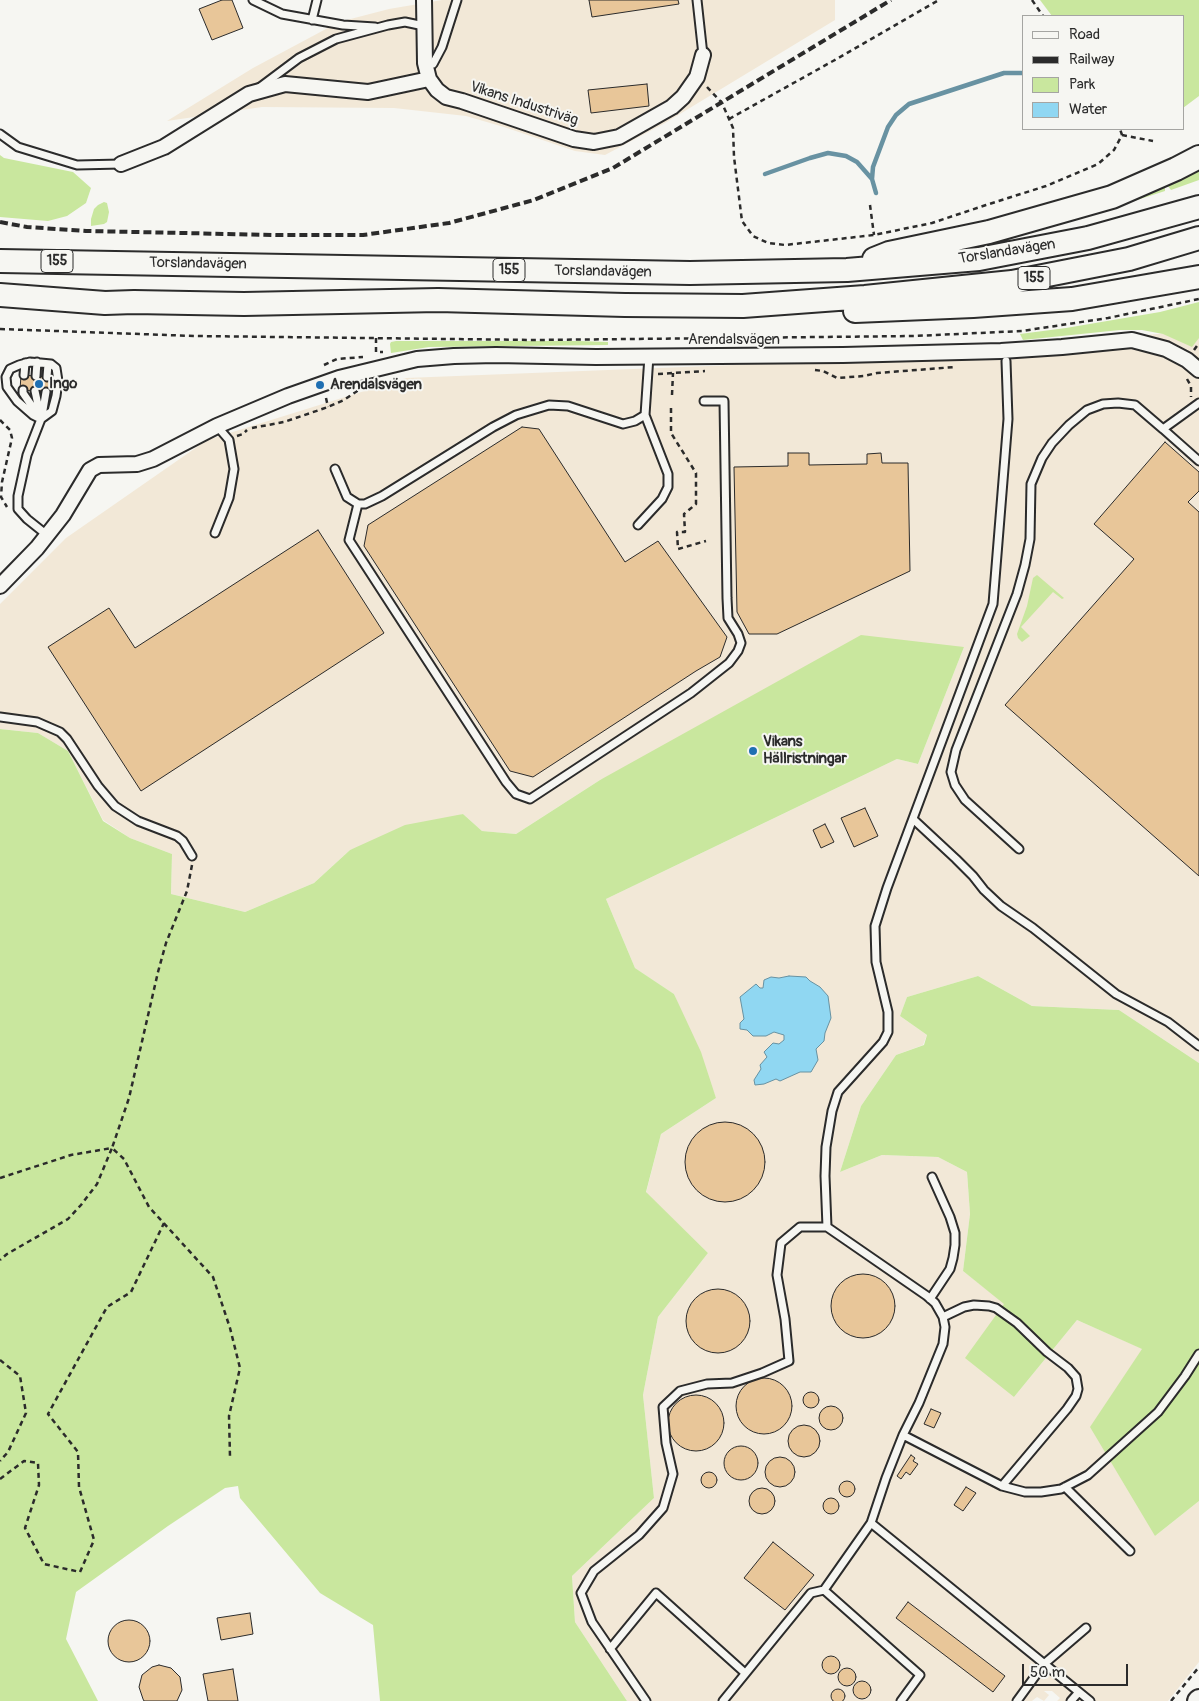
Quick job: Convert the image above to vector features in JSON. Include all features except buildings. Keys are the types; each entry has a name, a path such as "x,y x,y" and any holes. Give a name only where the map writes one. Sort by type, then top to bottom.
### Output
{"main road":[{"path":"847,270 889,252 989,232 1112,197 1176,170 1199,158"},
{"name":"Torslandavägen","path":"0,261 690,273 847,270 980,259 1088,238 1199,207"},
{"name":"Torslandavägen","path":"0,295 105,303 244,304 438,300 743,306 865,297 1012,282 1129,259 1199,238"},
{"path":"743,306 773,312 886,311 974,306 1072,299 1199,277"}],"street":[{"path":"121,164 164,147 249,94 285,84 368,92 429,79 425,63 424,0"},
{"name":"Vikans Industriväg","path":"429,79 437,90 446,96 574,139 594,142 619,137 672,108 684,97 697,77 703,56"},
{"name":"Arendalsvägen","path":"0,586 48,534 90,470 99,465 137,464 153,459 253,410 364,371 417,359 496,355 843,355 1001,351 1132,340 1166,349 1199,370"}],"lane":[{"path":"253,0 282,14 343,25 383,27"},
{"path":"312,20 317,0"},
{"path":"425,63 433,64 442,47 457,0"},
{"name":"Vikans Industriväg","path":"696,0 703,56"},
{"path":"249,94 307,54 336,39 405,22 424,26"},
{"path":"0,134 18,147 77,165 121,164"},
{"path":"638,525 662,499 668,487 668,474 645,415 649,356"},
{"path":"827,1227 826,1156 832,1110 838,1092 850,1076 883,1042 888,1032 890,1021 876,962 875,926 993,604 1008,419 1006,361"},
{"path":"36,376 37,362"},
{"path":"37,362 56,368 58,388 52,411 41,419 33,415 17,401 7,387 6,377 10,369 25,363 37,362"},
{"path":"24,375 25,363"},
{"path":"47,377 48,364"},
{"path":"23,390 23,393 41,419"},
{"path":"46,392 41,419 27,455 18,496 18,509 27,519 48,534"},
{"path":"35,393 41,419"},
{"path":"358,504 350,540 506,782 516,794 530,799 691,693 729,663 738,651 740,643 738,634 728,618 724,401 704,401"},
{"path":"1019,849 965,800 955,785 951,772 956,750 1017,594 1030,539 1031,484 1042,458 1052,443 1087,410 1103,404 1118,403 1135,405 1199,461"},
{"path":"335,469 347,497 358,504 365,504 382,496 492,427 516,415 549,405 568,406 623,424 635,421 645,415"},
{"path":"1163,429 1198,405"},
{"path":"215,533 229,498 234,469 229,440 217,426"},
{"path":"0,717 37,722 60,732 67,739 108,799 120,810 138,821 177,836 192,856"},
{"path":"913,819 956,859 1001,906 1033,928 1116,994 1168,1022 1199,1046"},
{"path":"930,1299 950,1269 954,1258 955,1245 955,1233 950,1217 932,1177"},
{"path":"646,1701 592,1622 581,1593 594,1571 639,1535 663,1508 673,1474 666,1443 663,1407 680,1391 707,1384 732,1383 789,1361 785,1319 777,1274 781,1243 800,1227 827,1227 935,1303 943,1318 945,1327 943,1344 919,1403 903,1435 871,1524 824,1590 811,1593 723,1701"},
{"path":"943,1318 974,1305 996,1308 1005,1313 1047,1352 1068,1368 1078,1382 1076,1396 1067,1409 1002,1486"},
{"path":"903,1435 1002,1486 1025,1492 1041,1492 1065,1487 1088,1475 1158,1412 1186,1376 1199,1354"},
{"path":"1065,1487 1130,1551"},
{"path":"871,1524 1090,1701"},
{"path":"824,1590 920,1675 901,1701"},
{"path":"610,1649 656,1593 745,1673"},
{"path":"1016,1701 1044,1664 1086,1628"},
{"path":"1071,1701 1078,1692"}],"path":[{"path":"729,118 939,0"},
{"path":"1032,0 1042,15"},
{"path":"697,77 722,103 733,128 734,157 742,221 753,236 768,243 785,244 874,235 932,223 1046,186 1098,164 1114,150 1122,135 1120,130"},
{"path":"1122,135 1153,141"},
{"path":"870,205 874,235"},
{"path":"0,328 195,336 536,340 895,336 1022,331 1108,318 1199,299"},
{"path":"324,365 336,359 366,357"},
{"path":"811,370 823,371 837,378 961,367"},
{"path":"649,374 710,371"},
{"path":"672,395 673,373"},
{"path":"1183,376 1191,386 1190,397 1198,405"},
{"path":"326,398 328,407"},
{"path":"671,408 671,433 696,473 696,504 684,514 685,532 678,532 678,549 706,541"},
{"path":"0,420 10,430 12,438 2,482 1,497 7,507 18,509"},
{"path":"0,1260 7,1254 68,1219 97,1184 112,1148 128,1098 162,957 187,891 192,868 192,856"},
{"path":"0,1178 71,1155 112,1148"},
{"path":"112,1148 124,1160 149,1207 212,1277 230,1328 240,1368 229,1416 230,1457"},
{"path":"0,1479 24,1461 38,1463 39,1485 25,1528 44,1564 80,1572 94,1540 79,1486 78,1452 48,1414 107,1307 131,1292 164,1223"},
{"path":"0,1360 20,1376 26,1413 8,1452 0,1461"},
{"path":"1171,1701 1199,1667"}],"shaded area":[{"path":"442,0 835,0 835,20 665,123 605,155 575,151 466,116 394,108 262,107 167,121 253,68 339,22 389,9"},
{"path":"1199,328 1199,1063 1119,1010 1032,1006 978,976 907,997 900,1016 927,1035 923,1045 896,1055 861,1106 840,1172 882,1155 938,1157 967,1172 970,1214 963,1271 1004,1303 1014,1397 1077,1320 1143,1349 1155,1536 1199,1501 1199,1662 1168,1701 1057,1701 1060,1698 1052,1691 1044,1691 1049,1695 1044,1701 1037,1697 1032,1701 627,1701 575,1622 572,1576 654,1498 643,1395 658,1317 708,1253 646,1193 661,1134 716,1098 674,994 635,968 606,899 897,759 918,764 964,647 600,780 516,834 482,831 463,814 350,850 314,883 245,912 171,894 172,854 130,838 103,820 68,751 38,733 0,729 0,604 66,538 207,440 406,378 734,365 1185,332"}],"green space":[{"path":"1040,0 1199,0 1199,96 1184,107 1184,15 1051,15"},
{"path":"0,155 4,158 73,172 91,188 86,203 67,216 48,221 0,217"},
{"path":"1199,168 1199,180 1171,190 1167,185 1165,191 1115,207"},
{"path":"104,202 107,203 109,212 107,222 91,226 94,209"},
{"path":"1199,302 1199,338 1192,347 1163,334 1142,330 1120,330 1023,340 1020,334 1160,312"},
{"path":"396,341 579,341 608,342 608,345 429,347 391,353 390,344"},
{"path":"1037,575 1064,598 1062,599 1053,592 1021,627 1030,636 1022,642 1017,634 1027,606 1033,578"},
{"path":"861,635 964,647 918,764 897,759 606,899 635,968 674,994 701,1052 716,1098 661,1134 646,1192 708,1253 658,1317 643,1395 654,1498 572,1576 575,1622 627,1701 380,1701 373,1625 320,1593 240,1498 238,1486 225,1488 76,1592 66,1639 98,1701 0,1701 0,729 38,733 68,751 103,821 130,838 172,854 171,894 245,912 314,883 350,850 405,825 463,814 482,831 516,834 600,780"},
{"path":"978,976 1032,1006 1119,1010 1199,1063 1199,1501 1155,1536 1090,1427 1142,1349 1077,1320 1014,1397 965,1358 1004,1304 963,1271 970,1214 967,1172 938,1157 882,1155 840,1172 861,1106 896,1055 924,1045 927,1035 900,1016 907,997"}],"water":[{"path":"771,977 806,977 820,987 828,996 831,1018 824,1041 816,1049 818,1060 811,1072 800,1072 780,1081 776,1079 764,1084 755,1085 754,1080 761,1069 760,1065 767,1057 764,1052 773,1043 779,1044 784,1040 784,1035 774,1032 766,1036 753,1036 747,1030 740,1029 740,1023 744,1019 740,997 756,984 763,988 764,980"}],"waterway":[{"path":"876,193 872,179 873,167 888,127 896,115 909,104 1004,73 1022,73"},
{"path":"765,174 828,153 846,156 857,162 872,179"}],"railway":[{"path":"0,222 27,227 86,231 277,235 363,235 449,223 534,200 613,168 891,0"}],"place":[{"name":"Ingo","path":"39,384"},
{"name":"Arendalsvägen","path":"320,385"},
{"name":"Vikans Hällristningar","path":"753,751"}]}
